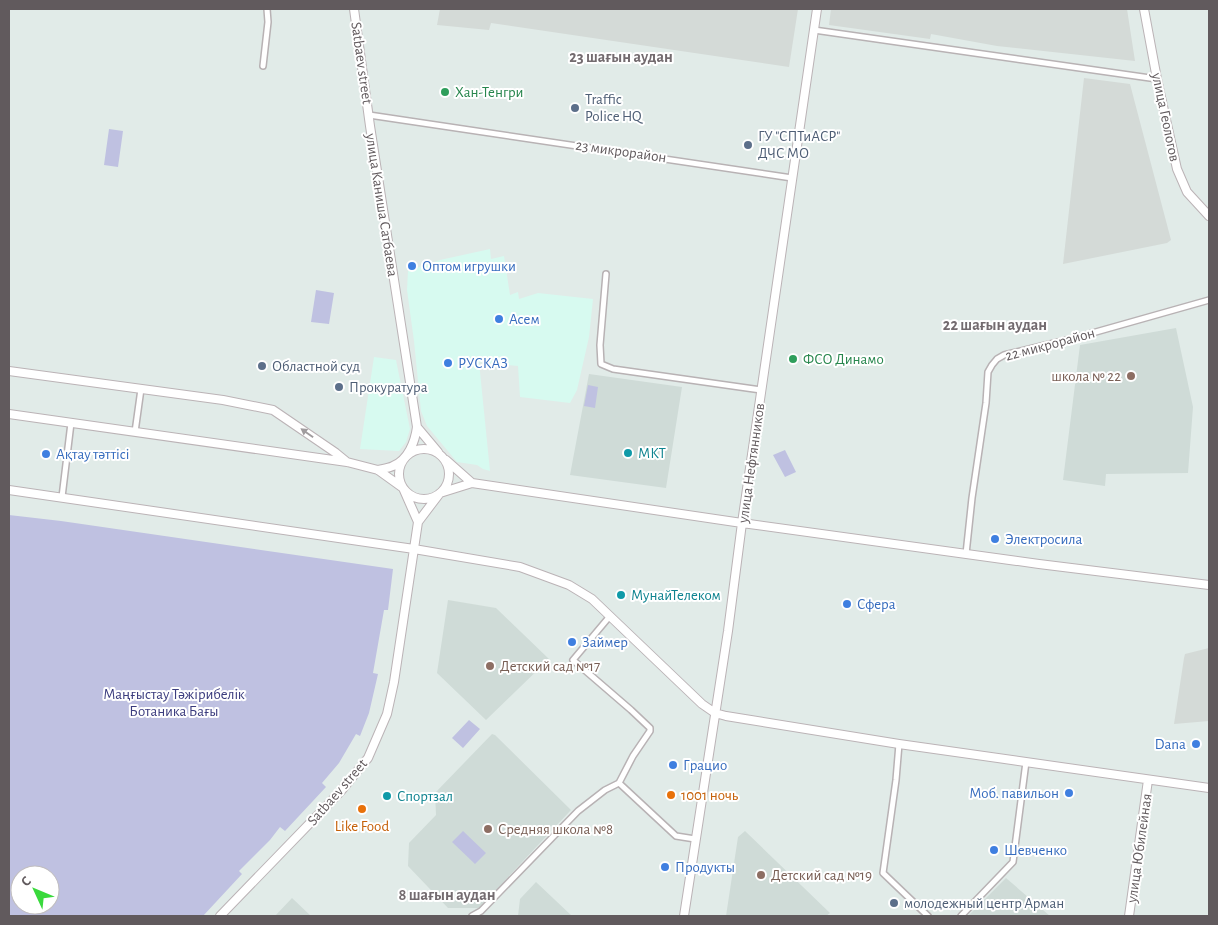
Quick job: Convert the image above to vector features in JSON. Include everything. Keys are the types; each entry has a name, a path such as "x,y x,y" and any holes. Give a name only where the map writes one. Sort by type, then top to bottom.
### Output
{"main road":[{"name":"Satbaev street","path":"354,9 370,116"},
{"name":"улица Нефтянников","path":"684,916 817,9"},
{"name":"улица Геологов","path":"1144,9 1156,79 1178,171 1188,192 1209,216"},
{"name":"улица Каниша Сатбаева","path":"370,116 417,427"},
{"path":"9,371 222,400 273,410 347,462"},
{"path":"9,414 347,462 378,470 416,498 425,499 433,497 472,483 742,523 1209,585"},
{"path":"417,427 408,455 400,467 400,482 418,522"},
{"path":"414,549 418,522 445,487 448,479 446,463 417,427"},
{"path":"378,470 394,466 414,451 428,449 441,456 472,483"},
{"path":"9,490 414,549 520,567 569,585 592,599 702,704 715,713 899,744 1209,788"},
{"name":"Satbaev street","path":"220,916 341,792 368,758 387,714 400,647 414,549"},
{"name":"улица Юбилейная","path":"1129,916 1148,780"}],"street":[{"path":"263,66 268,22 267,9"},
{"path":"814,30 1156,79"},
{"name":"23 микрорайон","path":"370,116 449,126 792,178"},
{"path":"606,274 600,345 601,364 613,369 761,390"},
{"name":"22 микрорайон","path":"966,554 972,498 984,420 988,372 997,359 1004,355 1071,339 1209,300"},
{"path":"135,432 141,390"},
{"path":"62,497 71,423"},
{"path":"472,916 481,911 578,811 605,790 620,783 633,756 650,731 650,728 631,710 573,660 610,616"},
{"path":"899,744 883,873 928,916"},
{"path":"961,916 1013,862 1026,762"},
{"path":"620,783 676,836 695,839"}],"shaded area":[{"path":"440,9 798,9 789,67 491,23 489,30 437,25"},
{"path":"831,9 1127,9 1135,61 997,46 931,34 930,39 829,25"},
{"path":"1084,78 1130,84 1171,240 1167,243 1063,264"},
{"path":"490,249 491,259 504,256 510,295 518,292 519,299 538,293 593,299 589,337 577,390 570,403 520,397 518,366 479,362 490,471 477,465 457,462 427,426 421,411 407,290 408,271 440,260"},
{"name":"школа № 22","path":"1176,328 1193,407 1188,473 1106,474 1105,486 1063,480 1080,345"},
{"path":"374,357 396,360 410,429 406,442 399,451 360,449"},
{"path":"589,374 682,387 666,488 570,475"},
{"name":"Детский сад №17","path":"448,600 496,608 549,659 486,720 437,673"},
{"path":"1209,648 1209,721 1174,724 1185,654"},
{"name":"Средняя школа №8","path":"492,734 571,810 479,908 448,908 408,866 409,843 436,815 435,793"},
{"name":"Детский сад №19","path":"745,831 830,913 826,916 726,916 738,837"},
{"path":"1006,878 1050,916 968,916"},
{"path":"536,882 572,916 518,916 520,899"},
{"path":"292,898 311,916 275,916"}],"green space":[{"path":"109,129 123,131 118,167 104,165"},
{"path":"316,290 334,293 329,324 311,322"},
{"path":"588,385 598,387 595,408 584,406"},
{"path":"785,450 796,472 785,477 773,455"},
{"name":"Маңғыстау Тәжірибелік Ботаника Бағы","path":"9,515 393,569 388,610 384,610 373,673 378,674 369,713 360,736 356,734 339,763 322,783 326,787 285,831 280,827 270,840 239,871 242,874 203,916 9,916"},
{"path":"469,720 480,729 463,748 452,738"},
{"path":"463,831 486,853 475,864 452,842"}],"place":[{"name":"Хан-Тенгри","path":"445,92"},
{"name":"Traffic Police HQ","path":"575,108"},
{"name":"ГУ \"СПТиАСР\" ДЧС МО","path":"748,145"},
{"name":"Оптом игрушки","path":"412,266"},
{"name":"Асем","path":"499,319"},
{"name":"ФСО Динамо","path":"793,359"},
{"name":"РУСКАЗ","path":"448,363"},
{"name":"Областной суд","path":"262,366"},
{"name":"школа № 22","path":"1131,376"},
{"name":"Прокуратура","path":"339,387"},
{"name":"МКТ","path":"628,453"},
{"name":"Ақтау тәттісі","path":"46,454"},
{"name":"Электросила","path":"995,539"},
{"name":"МунайТелеком","path":"621,595"},
{"name":"Сфера","path":"847,604"},
{"name":"Займер","path":"572,642"},
{"name":"Детский сад №17","path":"490,666"},
{"name":"Dana","path":"1196,744"},
{"name":"Грацио","path":"673,765"},
{"name":"Моб. павильон","path":"1069,793"},
{"name":"1001 ночь","path":"671,795"},
{"name":"Спортзал","path":"387,796"},
{"name":"Like Food","path":"362,809"},
{"name":"Средняя школа №8","path":"488,829"},
{"name":"Шевченко","path":"994,850"},
{"name":"Продукты","path":"665,867"},
{"name":"Детский сад №19","path":"761,875"},
{"name":"молодежный центр Арман","path":"894,903"}],"district":[{"name":"23 шағын аудан","path":"621,56"},
{"name":"22 шағын аудан","path":"995,324"},
{"name":"8 шағын аудан","path":"447,894"}]}
